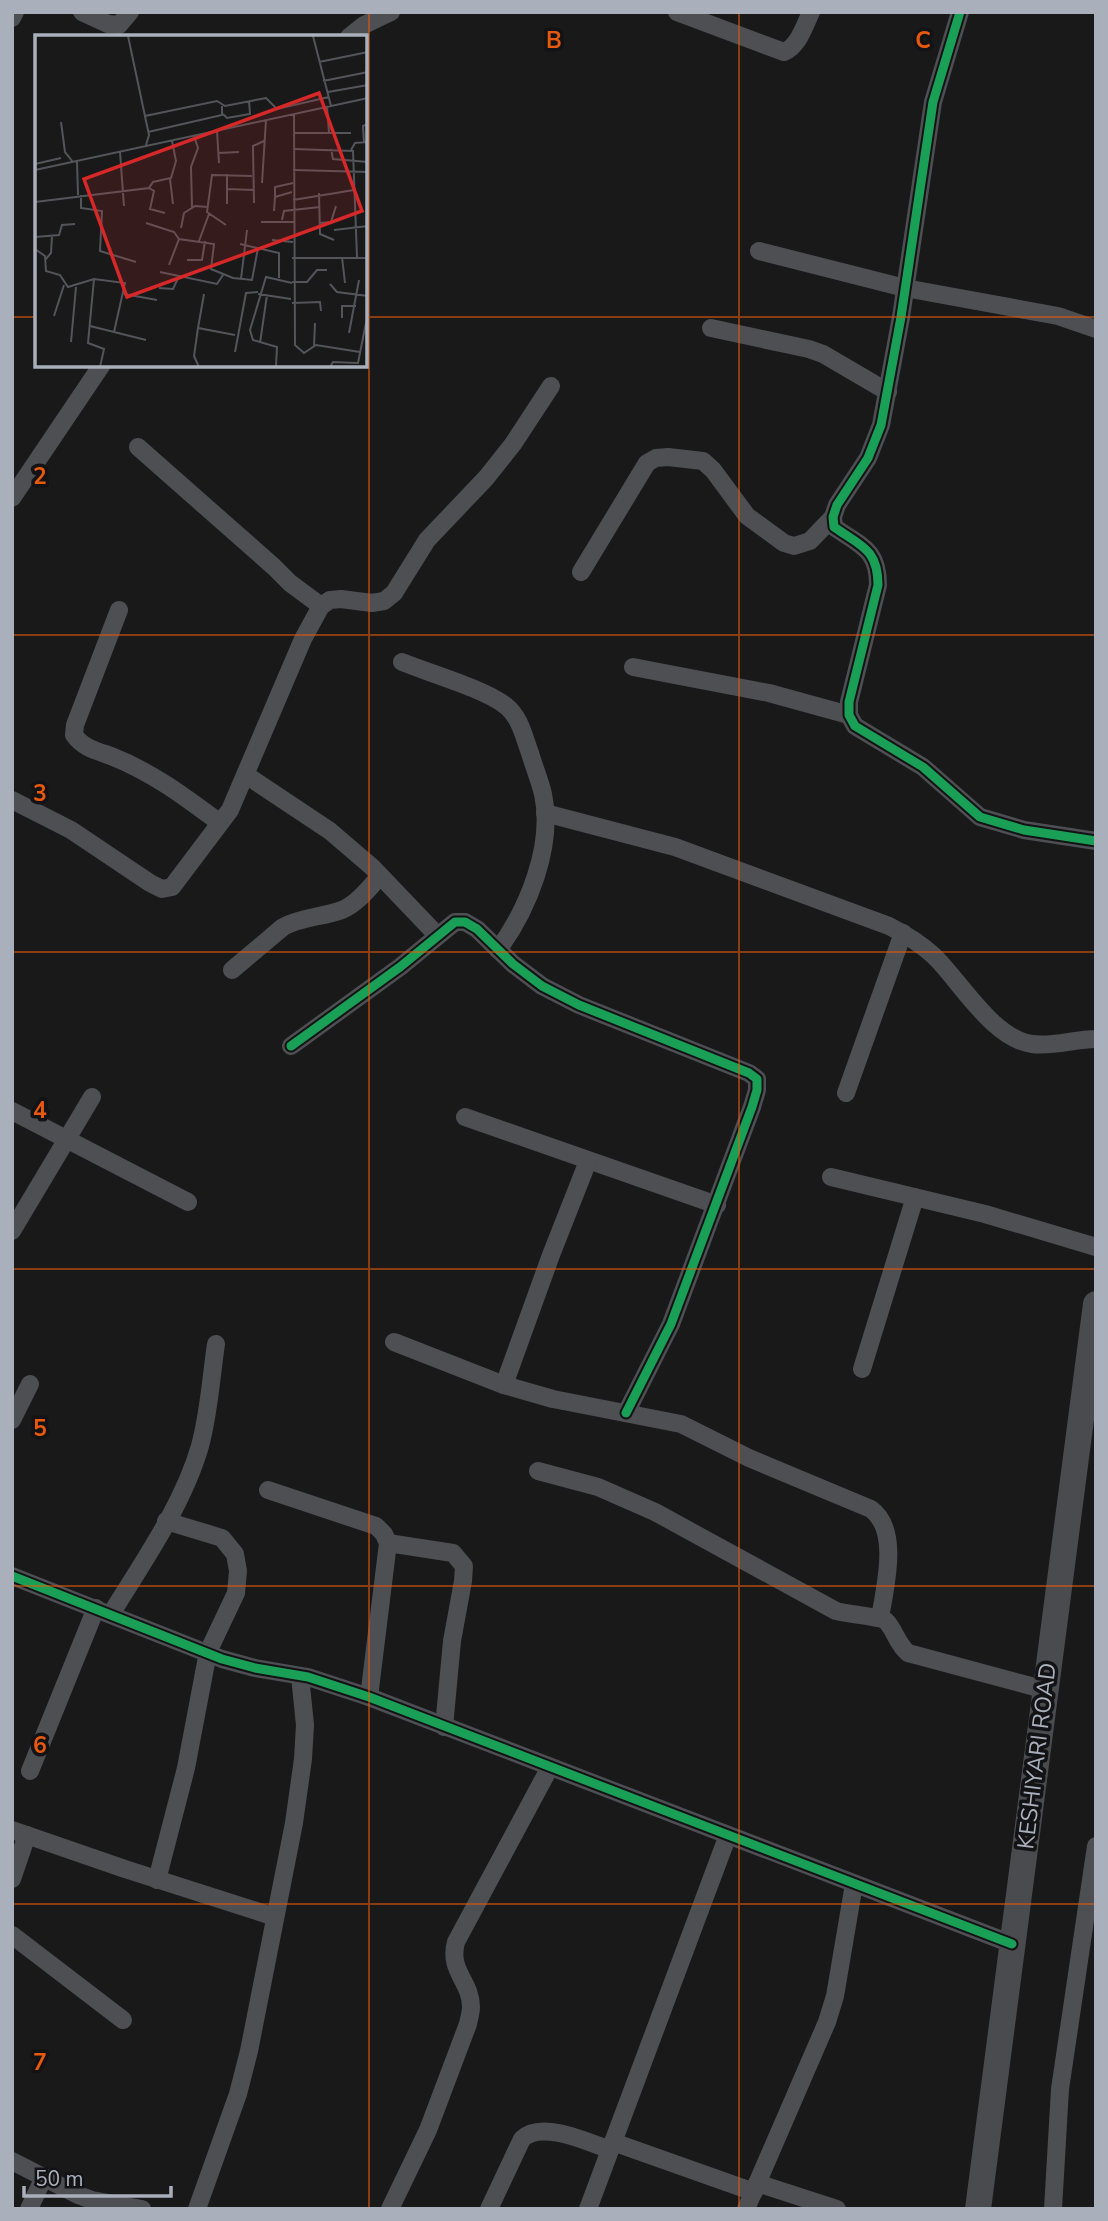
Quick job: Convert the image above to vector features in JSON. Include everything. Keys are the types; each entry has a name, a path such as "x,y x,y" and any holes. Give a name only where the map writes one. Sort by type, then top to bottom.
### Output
{"main road":[{"name":"KESHIYARI ROAD","path":"978,2209 1096,1304"}],"street":[{"path":"12,18 15,12"},
{"path":"82,12 108,24 119,24 130,12"},
{"path":"352,35 364,25 391,12"},
{"path":"677,12 784,52 790,50 797,40 811,12"},
{"path":"581,572 647,463 656,457 703,461 713,470 747,516 794,546 810,541 832,517 868,458 881,425 933,102 960,12"},
{"path":"759,251 905,288 1058,316 1096,329"},
{"path":"711,328 822,354 888,392"},
{"path":"12,498 99,368"},
{"path":"12,800 72,830 162,889 172,887 230,810 303,639 321,606 330,600 341,599 372,603 383,601 394,593 427,540 486,478 513,444 551,386"},
{"path":"138,447 290,583 321,606"},
{"path":"832,517 834,527 871,553 878,567 878,585 849,702 849,715 855,726 923,766 980,817 1024,830 1096,841"},
{"path":"119,610 75,725 74,735 79,743 88,748 153,776 220,823"},
{"path":"402,662 507,706 515,715 522,731 543,794 545,840 530,891 515,928 498,950"},
{"path":"633,667 769,693 849,715"},
{"path":"246,775 330,831 380,876 437,935"},
{"path":"545,813 676,847 903,933 934,957 992,1021 1019,1041 1046,1044 1068,1040 1096,1040"},
{"path":"232,970 283,927 345,909 357,901 380,876"},
{"path":"291,1046 401,967 455,922 466,922 542,986 579,1005 749,1073 757,1079 752,1107 671,1324 626,1413"},
{"path":"846,1093 903,933"},
{"path":"12,1231 92,1097"},
{"path":"12,1111 188,1202"},
{"path":"465,1117 716,1205"},
{"path":"504,1385 588,1161"},
{"path":"831,1177 985,1214 1096,1247"},
{"path":"862,1369 915,1197"},
{"path":"394,1342 504,1385 554,1399 681,1424 749,1458 871,1509 884,1524 888,1541 887,1572 880,1618"},
{"path":"30,1771 104,1611 166,1521 200,1447 216,1344"},
{"path":"12,1420 30,1384"},
{"path":"538,1471 598,1487 634,1503 836,1611 880,1618 887,1622 900,1647 908,1653 1046,1690"},
{"path":"268,1490 376,1526 384,1534 388,1543 369,1697"},
{"path":"157,1880 186,1768 208,1653 236,1593 238,1571 235,1554 222,1538 166,1521"},
{"path":"388,1543 453,1553 464,1566 452,1641 444,1727"},
{"path":"12,1576 208,1653 369,1697 1012,1944"},
{"path":"197,2209 238,2094 275,1917 303,1759 306,1725 300,1676"},
{"path":"390,2209 428,2130 468,2024 471,2007 468,1992 455,1967 453,1953 456,1942 550,1767"},
{"path":"12,1879 19,1832 275,1917"},
{"path":"588,2209 728,1835"},
{"path":"1053,2209 1060,2089 1096,1846"},
{"path":"746,2209 827,2022 835,1996 854,1884"},
{"path":"12,1935 123,2020"},
{"path":"489,2209 522,2139 528,2133 542,2131 612,2146 837,2209"},
{"path":"12,2161 92,2200 142,2209"},
{"path":"29,2209 44,2177"}],"cycle path":[{"path":"960,12 933,102 901,317 881,425 868,458 837,505 833,517 834,527 860,544 871,556 875,563 878,585 849,702 849,715 855,726 923,767 980,817 1024,830 1096,841"},
{"path":"291,1046 400,967 455,922 465,922 477,929 513,964 542,986 579,1005 749,1073 757,1079 752,1107 671,1324 626,1413"},
{"path":"12,1576 222,1659 308,1677 369,1697 1012,1944"}]}
